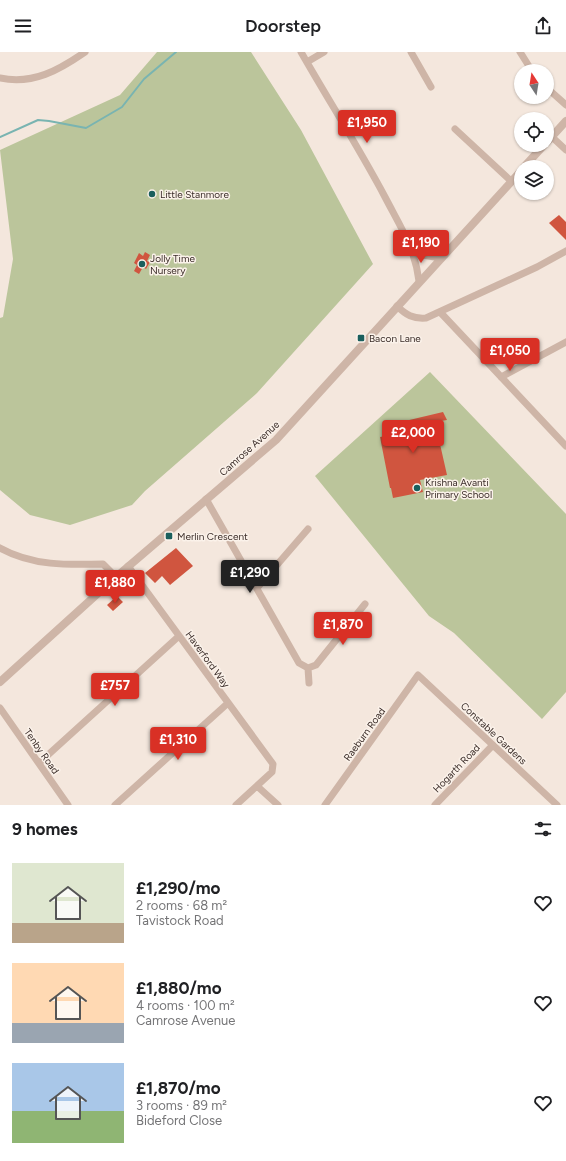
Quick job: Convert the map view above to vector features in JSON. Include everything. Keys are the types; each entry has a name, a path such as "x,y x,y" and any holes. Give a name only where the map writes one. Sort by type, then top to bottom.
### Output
{"street":[{"path":"0,78 12,80 41,77 66,66 85,52"},
{"path":"301,52 362,154 412,247 419,281"},
{"path":"307,62 324,52"},
{"path":"411,52 431,87"},
{"path":"520,52 528,64"},
{"path":"554,94 566,105"},
{"path":"554,134 566,121"},
{"path":"455,129 512,181"},
{"path":"554,142 566,150"},
{"path":"530,160 538,152"},
{"name":"Camrose Avenue","path":"0,682 128,566 276,440 419,281 512,181"},
{"path":"412,247 422,255 441,258"},
{"path":"397,306 406,314 416,318 426,318 537,267 566,251"},
{"path":"440,312 566,446"},
{"path":"501,377 566,342"},
{"path":"206,499 299,663 308,668 316,665 364,604"},
{"path":"257,588 308,529"},
{"path":"0,548 12,555 45,563 78,565 103,564 116,577"},
{"name":"Haverford Way","path":"128,566 273,764 272,772 257,786"},
{"path":"39,763 179,636"},
{"path":"308,668 309,683"},
{"name":"Constable Gardens","path":"418,675 557,805"},
{"name":"Raeburn Road","path":"325,805 418,675"},
{"path":"115,805 228,703"},
{"name":"Tenby Road","path":"0,708 68,805"},
{"name":"Hogarth Road","path":"435,805 493,745"},
{"path":"236,805 257,786 278,805"}],"green space":[{"path":"157,52 251,52 301,130 373,264 257,393 145,491 132,505 70,525 30,515 0,490 0,318 3,317 13,259 0,150 120,95"},
{"path":"430,372 566,514 566,692 542,719 454,633 429,616 315,476"}],"building":[{"path":"559,215 566,222 566,240 549,223"},
{"name":"Jolly Time Nursery","path":"145,252 150,255 147,261 150,262 146,269 143,267 139,274 134,271 137,265 134,263 139,253 143,256"},
{"path":"443,412 447,420 435,422 447,475 420,480 423,492 393,498 380,437 386,436 384,426"},
{"path":"176,548 193,566 170,585 162,576 155,583 145,573"},
{"path":"117,596 123,602 113,611 107,605"}],"waterway":[{"path":"0,137 38,120 86,128 122,107 144,79 176,52"}],"place":[{"name":"Little Stanmore","path":"152,194"},
{"name":"Jolly Time Nursery","path":"142,264"},
{"name":"Bacon Lane","path":"361,338"},
{"name":"Krishna Avanti Primary School","path":"417,488"},
{"name":"Merlin Crescent","path":"169,536"}]}
